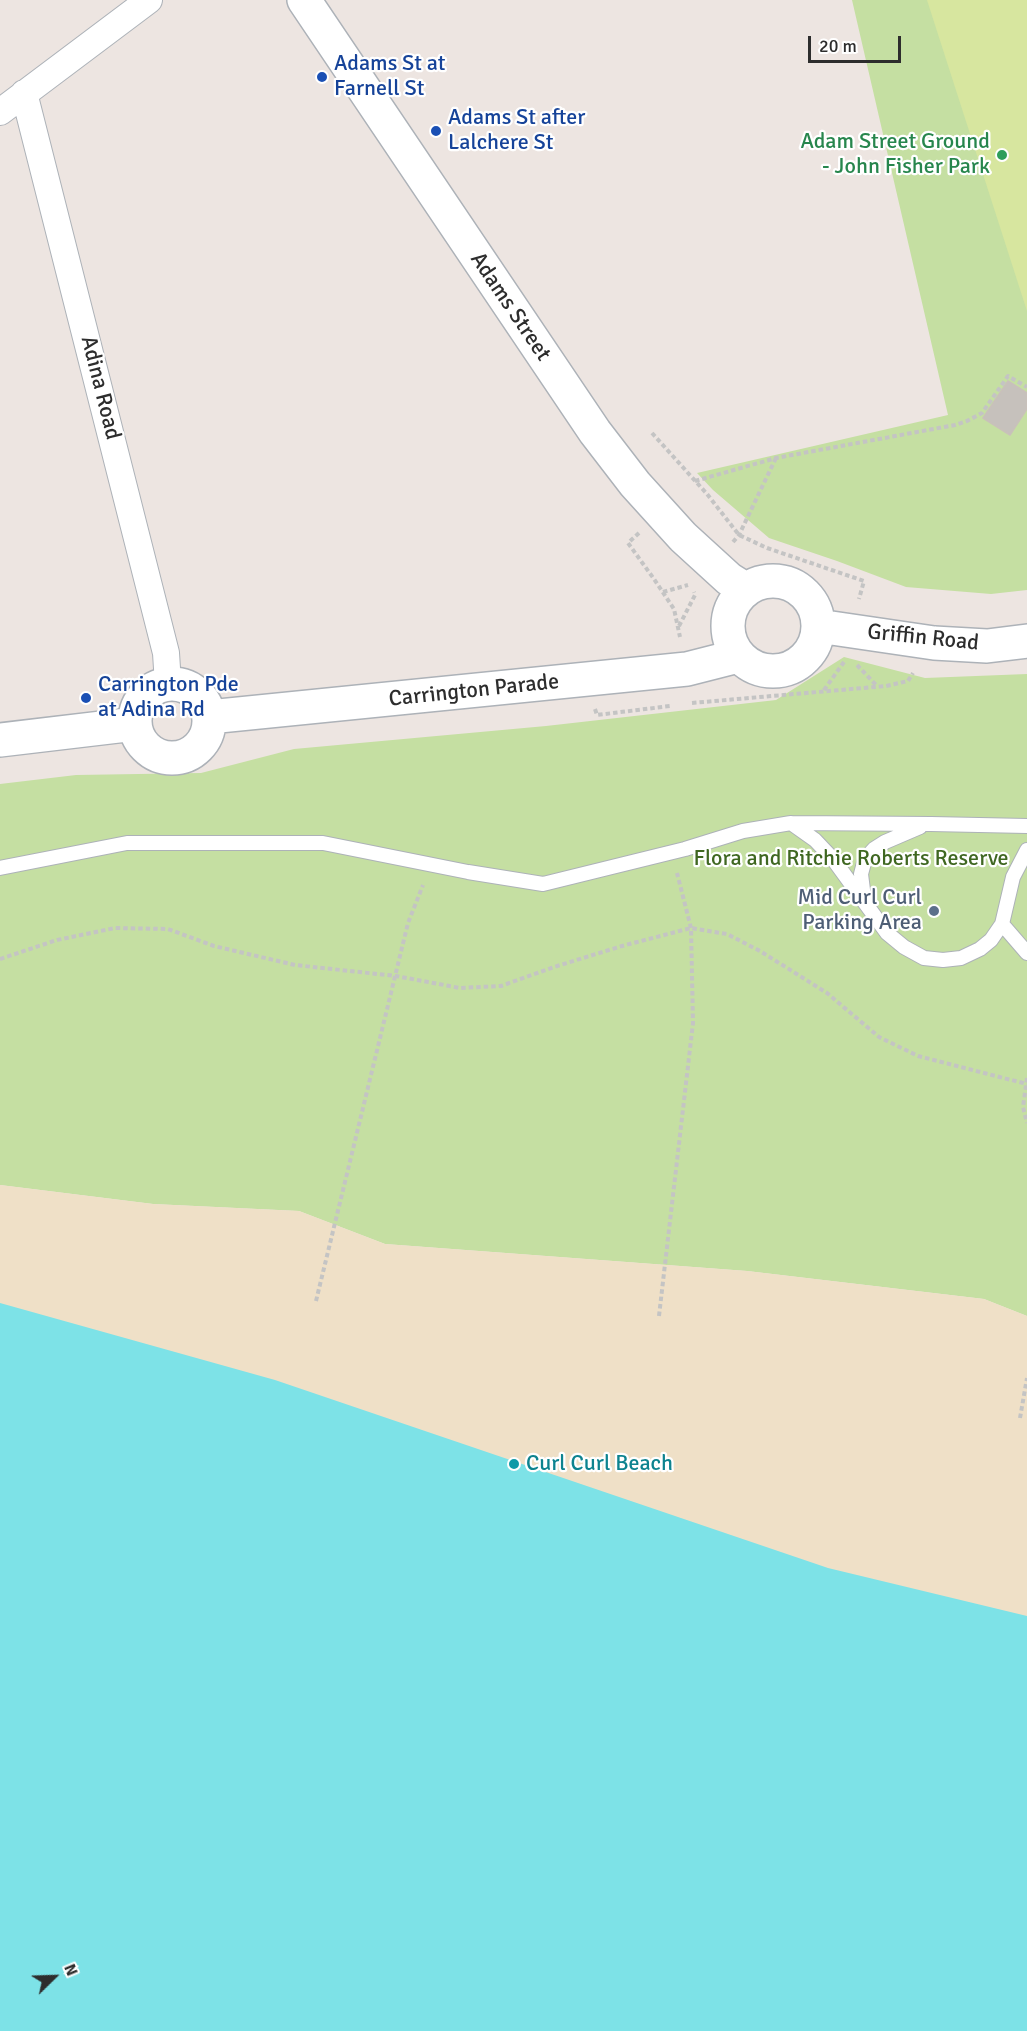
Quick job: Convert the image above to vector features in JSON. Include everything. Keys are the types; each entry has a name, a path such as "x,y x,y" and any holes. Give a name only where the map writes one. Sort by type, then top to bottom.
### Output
{"main road":[{"name":"Adams Street","path":"304,0 595,432 635,484 683,537 729,579 745,590"},
{"path":"772,580 786,582 799,588 809,599 816,612 818,626 816,642 808,655 796,665 781,671 765,671 750,666 738,656 730,643 727,628 729,614 735,600 745,590 758,582 772,580"},
{"name":"Griffin Road","path":"818,626 934,643 987,646 1027,641"},
{"name":"Carrington Parade","path":"209,717 687,669 738,656"},
{"path":"168,684 191,689 206,706 209,717 208,730 203,742 194,752 182,757 169,758 157,755 138,737 135,724 140,702 147,693 168,684"},
{"path":"0,740 135,724"}],"street":[{"path":"0,112 149,0"},
{"name":"Adina Road","path":"24,93 166,653 168,684"}],"lane":[{"path":"791,823 815,840 827,853 887,933 904,947 924,958 943,960 961,958 980,949 991,940 1002,924 1012,877 1027,850"},
{"path":"0,868 127,843 323,843 430,865 543,884 671,853 743,831 791,823 1027,826"},
{"path":"867,908 861,882 865,860 874,849 885,842 931,824"},
{"path":"1002,924 1027,953"}],"path":[{"path":"695,481 777,458 955,425 982,413 1008,376 1027,387"},
{"path":"652,433 739,535 767,548 864,581"},
{"path":"739,535 777,458"},
{"path":"660,512 628,543 674,609 680,636"},
{"path":"663,592 687,585 692,586 695,595 678,627"},
{"path":"692,703 877,687 908,681 934,643"},
{"path":"824,691 849,657"},
{"path":"856,664 877,687"},
{"path":"587,680 597,715 680,705"},
{"path":"659,1316 693,1023 691,928 671,853"},
{"path":"316,1301 408,922 430,865"},
{"path":"0,959 57,940 115,928 168,929 214,946 295,965 396,976 460,988 501,986 565,963 691,928 728,934 760,951 827,993 879,1038 918,1056 1026,1084"},
{"path":"1027,1078 1023,1107 1027,1123"},
{"path":"1020,1418 1027,1378"}],"green space":[{"path":"852,0 1027,0 1027,590 991,594 906,587 769,538 713,490 697,473 948,415"},
{"name":"Adam Street Ground - John Fisher Park","path":"927,0 1027,0 1027,311"},
{"name":"Flora and Ritchie Roberts Reserve","path":"844,657 925,678 1027,674 1027,1316 984,1299 747,1271 385,1244 299,1211 153,1204 0,1185 0,784 76,775 201,773 294,749 546,726 776,700"}],"sand":[{"name":"Curl Curl Beach","path":"0,1185 153,1204 299,1211 385,1244 747,1271 984,1299 1027,1316 1027,1983 0,1612"}],"water":[{"path":"0,1303 275,1380 828,1568 1027,1616 1027,2031 0,2031"}],"building":[{"path":"1008,381 1027,393 1027,409 1010,435 983,418"}],"place":[{"name":"Adams St at Farnell St","path":"322,77"},
{"name":"Adams St after Lalchere St","path":"436,131"},
{"name":"Adam Street Ground - John Fisher Park","path":"1002,155"},
{"name":"Carrington Pde at Adina Rd","path":"86,698"},
{"name":"Mid Curl Curl Parking Area","path":"934,911"},
{"name":"Curl Curl Beach","path":"514,1464"}]}
